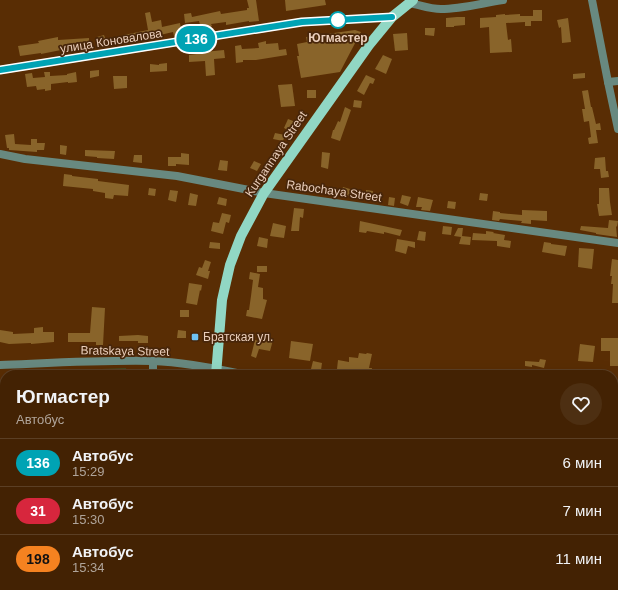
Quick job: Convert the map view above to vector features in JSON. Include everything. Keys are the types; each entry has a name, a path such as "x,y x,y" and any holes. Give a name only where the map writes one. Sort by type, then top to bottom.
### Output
{"main road":[{"name":"Kurgannaya Street","path":"216,370 222,300 230,266 241,236 264,193 369,45 392,17 411,1"}],"street":[{"path":"411,1 429,8 440,9 503,0"},
{"path":"592,0 618,129"},
{"name":"улица Коновалова","path":"0,70 302,22 392,17"},
{"path":"608,82 618,81"},
{"name":"Rabochaya Street","path":"0,154 25,159 176,176 264,193 618,243"},
{"path":"153,361 153,370"},
{"name":"Bratskaya Street","path":"0,365 153,361 203,366 212,370"}],"green space":[{"path":"126,368 126,370 76,370"}],"building":[{"path":"247,0 256,0 259,21 249,21 226,25 226,22 211,24 212,26 201,29 199,21 185,23 184,14 191,13 192,17 220,11 221,14 247,10 247,8 249,8"},
{"path":"285,0 325,0 326,5 286,11"},
{"path":"533,10 542,10 542,21 531,21 531,26 525,26 525,22 506,23 508,40 511,39 512,52 490,53 489,27 480,28 480,18 496,17 496,15 505,14 533,16"},
{"path":"150,12 152,22 161,20 162,27 180,23 182,34 174,36 173,32 126,43 124,35 148,30 145,13"},
{"path":"465,17 465,25 446,27 446,18"},
{"path":"568,18 571,42 562,43 561,27 559,28 557,20"},
{"path":"425,28 435,28 434,36 425,35"},
{"path":"355,30 361,32 340,72 301,78 297,56 299,56 297,44 307,42 306,37"},
{"path":"407,33 408,50 395,51 393,34"},
{"path":"104,35 107,44 100,46 97,37"},
{"path":"58,37 58,40 89,38 89,49 66,49 20,56 18,46 39,43 38,41"},
{"path":"266,41 266,44 278,43 279,50 286,49 287,55 256,60 243,60 243,62 236,63 235,46 241,45 242,49 259,48 258,43"},
{"path":"224,50 225,58 214,59 215,75 206,76 205,61 189,62 189,55"},
{"path":"383,55 392,59 386,74 375,69"},
{"path":"167,63 167,71 150,72 150,64 159,65"},
{"path":"99,70 99,76 90,78 90,71"},
{"path":"44,72 50,72 50,76 67,75 76,72 77,82 51,84 51,90 45,91 45,89 37,90 36,86 27,87 25,74 32,73 33,78 45,77"},
{"path":"585,73 585,78 573,79 573,74"},
{"path":"366,75 375,79 373,84 370,83 364,95 357,91"},
{"path":"113,76 127,76 127,88 114,89"},
{"path":"292,84 295,106 281,107 278,85"},
{"path":"307,90 316,90 316,98 307,98"},
{"path":"588,90 596,124 600,123 601,130 596,130 598,143 589,144 588,138 591,137 589,121 584,122 582,109 585,109 582,91"},
{"path":"354,100 362,101 361,108 353,107"},
{"path":"345,107 351,110 340,141 331,138 338,121 340,122"},
{"path":"288,119 298,123 293,133 284,128"},
{"path":"275,133 285,135 283,141 273,139"},
{"path":"14,134 15,144 31,145 31,139 37,139 37,143 45,143 44,150 37,150 37,152 9,150 9,148 7,148 5,135"},
{"path":"60,145 67,146 66,155 60,154"},
{"path":"85,150 115,151 114,159 85,156"},
{"path":"322,152 330,153 328,169 321,167"},
{"path":"181,153 189,154 189,165 176,164 176,166 168,166 168,157 181,157"},
{"path":"134,155 142,155 142,163 133,162"},
{"path":"605,157 606,171 608,171 609,177 601,178 600,169 594,169 595,158"},
{"path":"220,160 228,161 227,171 218,170"},
{"path":"254,161 261,164 257,171 250,168"},
{"path":"64,174 98,179 98,181 129,185 128,196 114,195 113,199 105,198 105,193 93,191 93,189 63,186"},
{"path":"343,187 350,189 349,196 341,195"},
{"path":"149,188 156,189 155,196 148,195"},
{"path":"599,188 609,188 612,215 599,216 597,204 599,204"},
{"path":"170,190 178,191 176,202 168,200"},
{"path":"366,190 373,191 372,200 365,200"},
{"path":"190,193 198,195 196,206 188,205"},
{"path":"480,193 488,194 487,201 479,200"},
{"path":"402,195 411,197 408,206 400,203"},
{"path":"219,197 227,199 226,206 217,204"},
{"path":"389,197 395,198 394,206 388,205"},
{"path":"418,197 433,200 430,211 421,210 422,207 416,207"},
{"path":"448,201 456,202 455,209 447,208"},
{"path":"294,208 304,209 303,218 300,217 299,231 291,231"},
{"path":"522,210 547,211 547,221 531,220 531,224 521,223 522,221 500,219 499,221 492,220 493,211 522,215"},
{"path":"222,213 231,215 229,223 226,222 223,234 211,231 213,222 219,223"},
{"path":"609,220 618,221 617,227 616,226 617,237 580,230 581,226 608,228"},
{"path":"360,221 402,230 400,236 384,232 384,234 367,231 366,233 359,232"},
{"path":"273,223 286,226 284,238 270,236"},
{"path":"443,226 452,227 451,235 442,234"},
{"path":"458,228 463,228 462,236 471,237 470,245 459,244 461,237 454,236"},
{"path":"419,231 426,232 425,241 417,240"},
{"path":"486,231 505,235 504,240 511,241 510,248 497,246 497,241 472,240 473,233 486,234"},
{"path":"259,237 268,239 267,248 257,246"},
{"path":"397,239 415,242 415,248 408,246 406,254 395,251"},
{"path":"210,242 220,243 220,249 209,248"},
{"path":"544,242 567,246 565,256 542,252"},
{"path":"579,248 594,249 592,269 578,267"},
{"path":"612,259 618,260 618,303 612,303 613,284 611,284 612,276 610,276"},
{"path":"205,260 211,262 208,271 210,271 208,279 196,275 199,267 202,268"},
{"path":"257,266 267,266 267,272 257,272"},
{"path":"250,272 260,274 258,287 263,288 263,299 267,300 262,319 246,316 247,310 249,310 253,280 249,279"},
{"path":"189,283 202,285 197,305 186,303"},
{"path":"92,307 105,308 103,345 96,345 96,342 68,342 68,333 90,333"},
{"path":"180,310 189,310 189,317 180,317"},
{"path":"43,327 43,332 54,332 54,342 9,344 0,342 0,330 13,332 13,334 34,333 34,328"},
{"path":"178,330 186,331 186,338 177,338"},
{"path":"119,336 148,336 148,343 138,343 138,341 119,341"},
{"path":"601,338 618,338 618,366 610,366 610,351 601,351"},
{"path":"265,339 273,340 270,351 259,349 256,358 251,356 255,340 264,343"},
{"path":"291,341 313,344 310,361 289,358"},
{"path":"580,344 595,346 593,362 578,361"},
{"path":"359,353 372,354 369,368 372,368 372,370 337,369 338,360 349,362 349,357 358,358"},
{"path":"540,359 546,360 544,368 532,365 532,367 525,366 525,361 539,362"},
{"path":"313,361 322,363 321,370 311,369"}],"bus line":[{"name":"136","path":"0,70 302,22 392,17"}],"place":[{"name":"Югмастер","path":"338,20"},
{"name":"Братская ул.","path":"195,337"}]}
